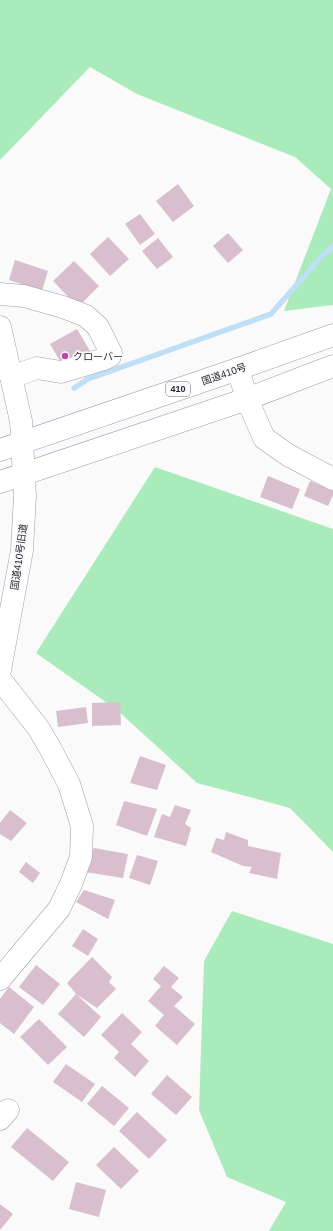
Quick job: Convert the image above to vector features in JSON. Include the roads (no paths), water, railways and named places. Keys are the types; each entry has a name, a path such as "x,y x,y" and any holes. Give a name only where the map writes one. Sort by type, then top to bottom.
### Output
{"main road":[{"path":"0,294 24,296 63,307 86,316 98,327 111,352 110,356 61,372 37,368 11,377"},
{"name":"国道410号旧道","path":"0,328 21,421 25,474 22,550 0,670"},
{"name":"国道410号","path":"23,442 333,335"},
{"path":"0,482 154,429 250,407 333,366"},
{"path":"238,369 250,407 264,438 293,458 333,479"},
{"path":"250,407 264,426 292,447 305,456 333,469"},
{"name":"410","path":"0,450 23,442"},
{"path":"0,679 38,729 50,748 69,784 82,826 81,857 71,884 59,909 0,979"}],"waterway":[{"path":"74,388 88,379 271,314 322,256 333,246"}],"place":[{"name":"クローバー","path":"65,356"}]}
